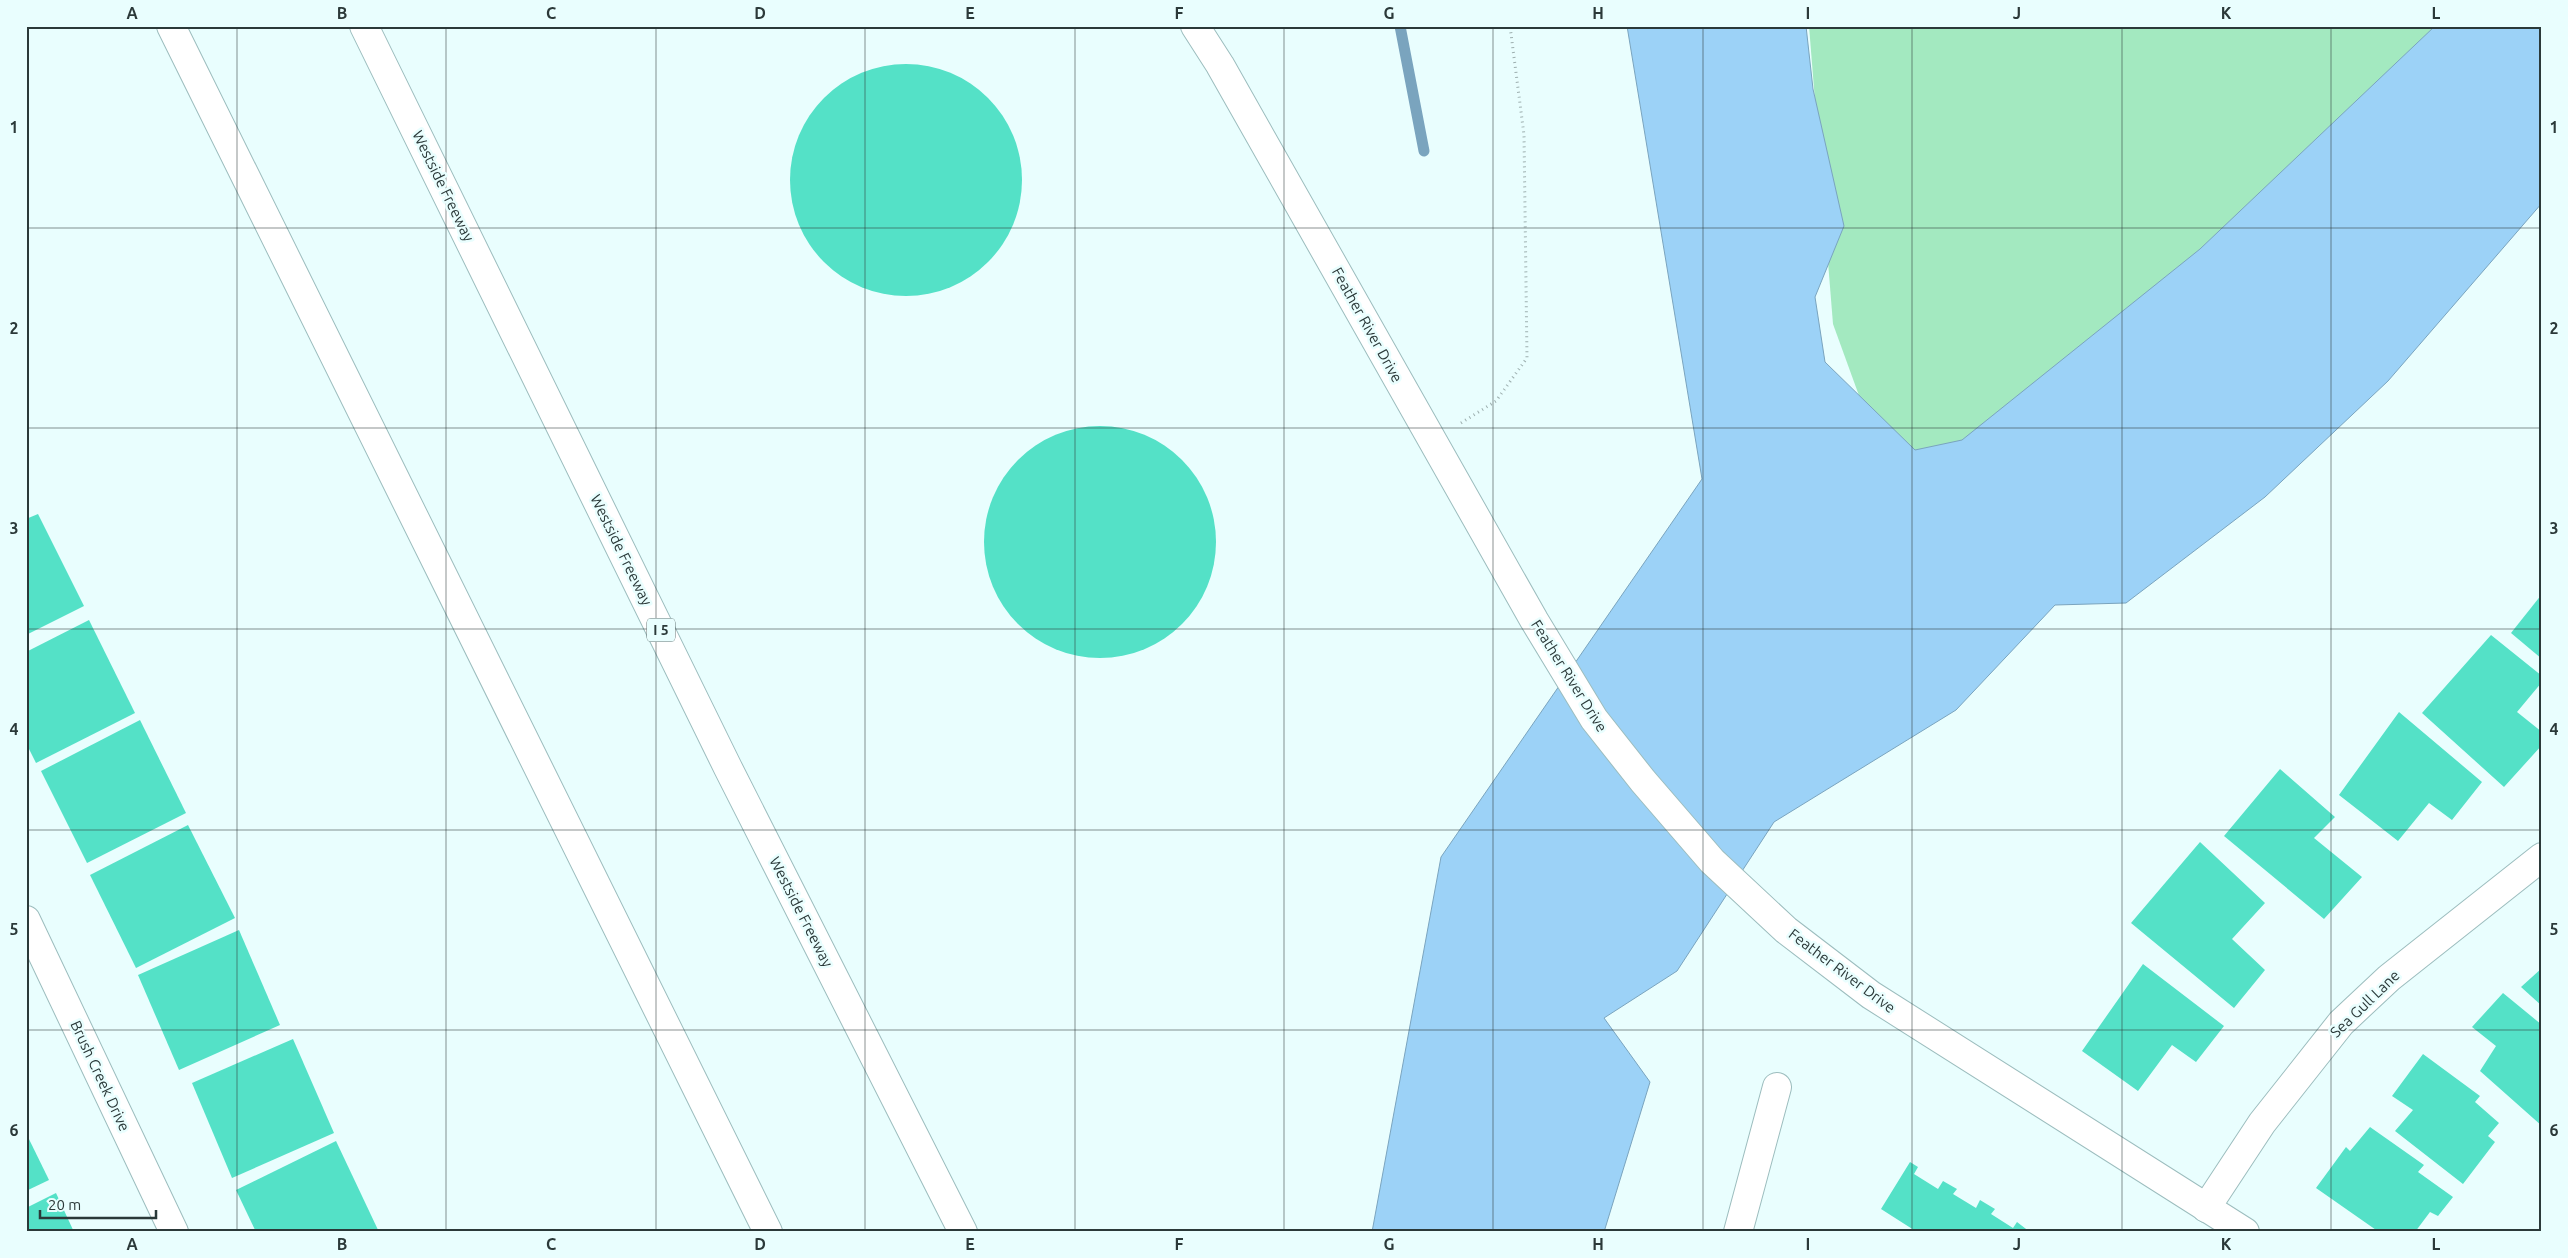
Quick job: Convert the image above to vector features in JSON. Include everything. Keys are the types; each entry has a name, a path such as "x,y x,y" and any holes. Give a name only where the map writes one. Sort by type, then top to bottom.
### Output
{"main road":[{"path":"171,26 768,1232"},
{"name":"Westside Freeway","path":"364,26 728,768 962,1232"},
{"name":"Feather River Drive","path":"1195,26 1220,65 1534,620 1594,719 1643,782 1719,867 1786,930 1870,995 2245,1232"},
{"name":"Sea Gull Lane","path":"2206,1208 2262,1123 2341,1023 2389,978 2542,857"},
{"name":"Brush Creek Drive","path":"26,920 174,1232"},
{"path":"1738,1232 1777,1087"}],"path":[{"path":"1432,441 1496,401 1527,358 1524,135 1510,26"}],"green space":[{"path":"1809,26 2542,26 2542,52 2030,451 1890,481 1833,324"}],"water":[{"path":"1627,26 1806,26 1813,89 1844,226 1815,297 1825,362 1915,450 1962,440 2200,249 2435,26 2542,26 2542,203 2388,381 2265,497 2126,603 2055,605 1956,710 1774,822 1677,971 1604,1018 1650,1082 1604,1232 1372,1232 1441,857 1702,479"}],"building":[{"path":"906,64 929,66 961,78 980,90 996,106 1008,125 1017,146 1022,180 1020,203 1008,235 996,254 980,270 961,282 940,291 906,296 883,294 851,282 832,270 816,254 804,235 795,214 790,180 792,157 804,125 816,106 832,90 851,78 872,69"},
{"path":"1100,426 1123,428 1155,440 1174,452 1190,468 1202,487 1211,508 1216,542 1214,565 1202,597 1190,616 1174,632 1155,644 1134,653 1100,658 1077,656 1045,644 1026,632 1010,616 998,597 989,576 984,542 986,519 998,487 1010,468 1026,452 1045,440 1066,431"},
{"path":"38,514 84,606 26,635 26,519"},
{"path":"2542,594 2542,659 2511,633"},
{"path":"89,620 135,713 36,763 26,743 26,652"},
{"path":"2491,635 2542,676 2542,682 2517,712 2542,732 2542,745 2504,787 2422,713"},
{"path":"2399,712 2482,782 2452,820 2429,803 2398,841 2339,795"},
{"path":"140,720 186,813 87,863 41,771"},
{"path":"2280,769 2335,817 2314,838 2362,877 2324,919 2224,836"},
{"path":"188,825 235,918 136,968 90,875"},
{"path":"2200,842 2265,903 2232,939 2265,970 2234,1008 2131,923"},
{"path":"239,930 280,1025 179,1070 138,975"},
{"path":"2143,964 2224,1026 2196,1062 2172,1045 2138,1091 2082,1051"},
{"path":"2542,968 2542,1006 2521,987"},
{"path":"2503,993 2542,1025 2542,1126 2480,1071 2496,1046 2472,1027"},
{"path":"293,1039 334,1133 232,1178 192,1083"},
{"path":"2423,1054 2480,1096 2475,1102 2499,1123 2488,1136 2495,1142 2463,1184 2395,1131 2413,1110 2392,1096"},
{"path":"2370,1127 2424,1165 2418,1172 2453,1197 2438,1216 2430,1212 2415,1232 2379,1232 2316,1188 2346,1147 2350,1151"},
{"path":"26,1133 49,1180 26,1191"},
{"path":"336,1141 379,1232 256,1232 236,1190"},
{"path":"1910,1162 1918,1167 1914,1174 1938,1189 1943,1181 1957,1189 1953,1194 1976,1208 1980,1200 1995,1209 1991,1214 2013,1228 2017,1222 2030,1232 1917,1232 1881,1209"},
{"path":"56,1193 74,1232 26,1232 26,1208"}],"waterway":[{"path":"1400,26 1424,151"}]}
